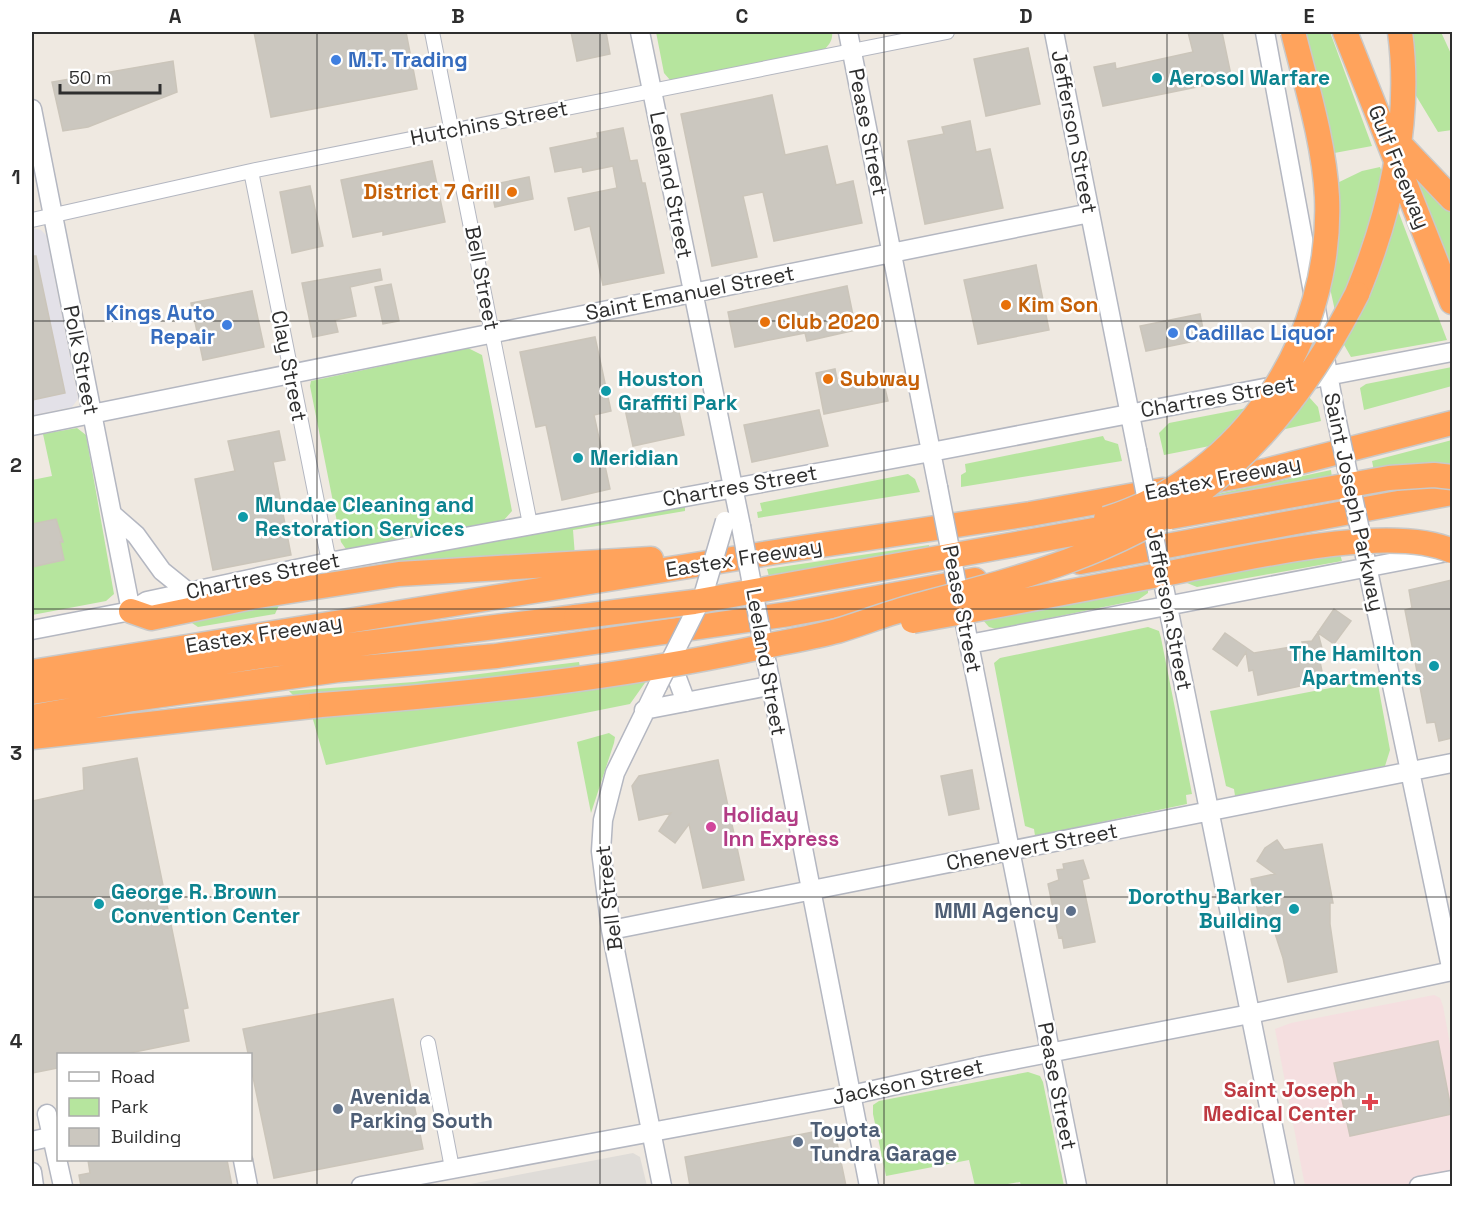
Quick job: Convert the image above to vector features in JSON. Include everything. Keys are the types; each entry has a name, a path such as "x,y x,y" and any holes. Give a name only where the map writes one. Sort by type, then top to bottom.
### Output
{"highway":[{"path":"1036,540 1112,517 1173,489 1204,468 1256,415 1275,390 1302,341 1316,302 1324,263 1327,198 1321,152 1293,32"},
{"path":"1328,32 1362,93 1389,131 1452,199"},
{"name":"Gulf Freeway","path":"1345,32 1452,302"},
{"path":"32,737 613,675 707,659 836,631 899,610 1026,575 1094,551 1170,512 1198,494 1240,459 1272,426 1302,389 1333,342 1374,251 1396,172 1403,88 1400,32"},
{"name":"Eastex Freeway","path":"32,672 788,550 1030,514 1265,471 1452,423"},
{"path":"32,717 334,659 576,617 694,602 1389,478 1434,475 1452,477"},
{"path":"32,692 334,659 496,656 789,614 1452,493"},
{"path":"836,631 884,627 1308,548 1390,540 1452,551"},
{"path":"131,611 151,618 252,597 399,574 788,550"}],"street":[{"name":"Bell Street","path":"432,32 530,524"},
{"name":"Leeland Street","path":"640,32 732,487"},
{"name":"Pease Street","path":"848,32 1077,1186"},
{"name":"Hutchins Street","path":"32,220 251,171 947,32"},
{"name":"Jefferson Street","path":"1054,32 1285,1186"},
{"name":"Saint Joseph Parkway","path":"1265,32 1327,378 1412,771 1452,971"},
{"name":"Polk Street","path":"32,109 131,611"},
{"name":"Clay Street","path":"251,171 329,562"},
{"name":"Saint Emanuel Street","path":"32,426 1090,213"},
{"name":"Chartres Street","path":"32,630 131,611 147,601 329,562 931,452 1130,412 1327,378 1452,352"},
{"name":"Bell Street","path":"662,1186 603,881 603,820 615,773 644,710 671,662 703,596 733,524 732,487"},
{"path":"112,514 135,535 162,571 188,592"},
{"name":"Leeland Street","path":"733,524 765,654 769,686 869,1186"},
{"path":"969,644 1168,607 1366,557 1452,551"},
{"path":"671,662 686,702"},
{"path":"644,710 769,686"},
{"name":"Chenevert Street","path":"611,930 714,908 811,893 1452,763"},
{"name":"Jackson Street","path":"361,1186 851,1095 1452,971"},
{"path":"428,1043 452,1168"},
{"path":"32,1141 55,1136 46,1115"},
{"path":"59,1161 63,1186"},
{"path":"243,1161 248,1186"},
{"path":"32,1172 34,1186"},
{"path":"1419,1186 1452,1180"}],"shaded area":[{"path":"33,228 41,230 46,235 78,399 72,407 32,415"},
{"name":"Saint Joseph Medical Center","path":"1434,995 1440,998 1443,1006 1452,1055 1452,1186 1305,1186 1275,1029 1291,1023"},
{"path":"633,1153 640,1157 647,1186 460,1186"}],"green space":[{"path":"656,32 832,32 832,35 825,49 670,80 664,73"},
{"path":"1306,32 1330,32 1372,146 1329,154"},
{"path":"1408,32 1441,32 1452,56 1452,130 1438,132 1412,89"},
{"path":"1380,167 1386,182 1337,320 1328,279 1333,185 1362,171"},
{"path":"1409,168 1452,188 1452,281"},
{"path":"1397,208 1447,340 1351,357 1343,343"},
{"path":"468,348 482,355 512,511 504,520 496,523 348,552 341,542 310,386 311,381"},
{"path":"1452,367 1452,386 1364,410 1360,388 1366,384"},
{"path":"1309,397 1318,407 1321,421 1281,430"},
{"path":"1252,407 1220,444 1164,455 1159,433 1169,423"},
{"path":"77,428 86,435 114,594 106,601 32,615 32,480 52,476 43,434"},
{"path":"1103,436 1105,440 1118,444 1122,461 961,487 961,475 966,472 965,464"},
{"path":"1452,440 1452,467 1374,471 1372,461"},
{"path":"1331,470 1332,478 1201,502 1208,496"},
{"path":"908,474 915,479 920,492 758,518 757,512 762,511 760,503"},
{"path":"685,505 685,511 573,530 575,556 383,569 382,560"},
{"path":"929,545 930,552 770,580 767,569"},
{"path":"1340,554 1342,561 1197,587 1187,583 1187,580"},
{"path":"1148,587 1148,593 1138,600 996,629 989,627 982,619"},
{"path":"290,597 279,605 275,614 198,627 189,621"},
{"path":"1148,627 1159,631 1161,638 1192,794 1186,795 1187,804 1035,836 1034,829 1025,826 994,663 1000,658"},
{"path":"579,662 581,673 300,702 289,691 414,682"},
{"path":"1377,679 1390,750 1385,766 1235,796 1234,789 1226,786 1210,711"},
{"path":"647,680 630,704 326,765 312,716"},
{"path":"609,733 615,737 614,743 591,813 577,742"},
{"path":"1028,1072 1040,1076 1043,1082 1064,1186 1021,1186 1020,1182 996,1186 975,1186 969,1160 886,1176 873,1105 879,1101"}],"building":[{"name":"M.T. Trading","path":"254,32 406,32 417,89 271,117"},
{"path":"571,32 606,32 610,54 577,61"},
{"path":"1188,32 1222,32 1232,80 1103,106 1094,67 1115,63 1116,69 1193,52"},
{"path":"1028,48 1040,104 986,116 974,59"},
{"path":"173,61 177,92 88,127 63,131 52,82"},
{"path":"772,95 785,155 827,146 836,185 853,181 862,223 774,241 763,192 743,196 757,257 712,266 681,114"},
{"path":"970,121 976,152 990,149 1003,208 925,224 908,141 944,134 942,127"},
{"path":"623,128 630,161 637,160 642,183 645,183 664,273 603,285 590,226 575,230 568,198 617,188 613,166 583,172 582,167 555,172 550,148 598,138 597,133"},
{"path":"432,161 445,222 383,235 383,231 353,237 341,180"},
{"name":"District 7 Grill","path":"529,177 533,199 495,207 490,185"},
{"path":"310,186 323,246 292,253 280,192"},
{"path":"32,256 36,256 65,393 32,400"},
{"name":"Kim Son","path":"1036,265 1049,330 978,344 964,280"},
{"path":"380,269 382,280 350,287 356,316 335,320 338,332 313,337 302,283"},
{"path":"391,284 399,321 383,324 375,287"},
{"path":"847,286 856,330 807,341 805,333 735,347 728,312"},
{"name":"Kings Auto Repair","path":"252,291 264,347 203,360 191,303"},
{"name":"Cadillac Liquor","path":"1200,314 1205,339 1146,351 1140,326"},
{"path":"595,337 611,411 594,415 610,489 562,500 546,425 536,427 520,352"},
{"path":"835,369 838,385 882,376 888,401 824,414 816,373"},
{"path":"676,398 684,435 633,446 625,409"},
{"path":"819,410 828,446 752,462 744,425"},
{"name":"Mundae Cleaning and Restoration Services","path":"279,431 285,460 273,462 291,555 213,570 195,479 235,471 228,441"},
{"path":"56,519 63,542 60,542 64,560 32,567 32,524"},
{"name":"The Hamilton Apartments","path":"1452,580 1452,738 1439,741 1435,722 1427,723 1405,610 1412,608 1409,590"},
{"path":"1334,609 1351,621 1334,644 1318,633 1324,656 1319,657 1324,681 1258,695 1253,670 1249,671 1246,652 1237,666 1213,649 1225,633 1254,653 1303,645 1302,642 1312,641"},
{"name":"George R. Brown Convention Center","path":"137,758 188,1008 183,1009 189,1041 130,1053 57,1053 57,1068 32,1073 32,801 84,790 83,768"},
{"name":"Holiday Inn Express","path":"718,760 744,880 703,888 689,824 675,843 659,831 671,813 639,820 632,786 639,776"},
{"path":"972,770 979,809 949,815 941,776"},
{"name":"Dorothy Barker Building","path":"1277,840 1284,850 1322,844 1333,903 1330,903 1330,924 1337,972 1288,982 1269,915 1259,917 1251,879 1275,874 1257,861 1265,848"},
{"name":"MMI Agency","path":"1083,860 1089,878 1082,880 1095,942 1064,948 1062,937 1059,938 1048,884 1059,880 1057,870 1064,869 1063,864"},
{"name":"Avenida Parking South","path":"393,999 423,1149 274,1178 252,1072 252,1053 248,1053 243,1029"},
{"path":"1438,1041 1452,1114 1350,1136 1334,1063"},
{"name":"Toyota Tundra Garage","path":"834,1128 846,1186 690,1186 685,1157"},
{"path":"88,1161 227,1161 232,1186 81,1186 79,1175 90,1173"}],"place":[{"name":"M.T. Trading","path":"336,60"},
{"name":"Aerosol Warfare","path":"1157,78"},
{"name":"District 7 Grill","path":"512,192"},
{"name":"Kim Son","path":"1006,305"},
{"name":"Club 2020","path":"765,322"},
{"name":"Kings Auto Repair","path":"227,325"},
{"name":"Cadillac Liquor","path":"1173,333"},
{"name":"Subway","path":"828,379"},
{"name":"Houston Graffiti Park","path":"606,391"},
{"name":"Meridian","path":"578,458"},
{"name":"Mundae Cleaning and Restoration Services","path":"243,517"},
{"name":"The Hamilton Apartments","path":"1434,666"},
{"name":"Holiday Inn Express","path":"711,827"},
{"name":"George R. Brown Convention Center","path":"99,904"},
{"name":"Dorothy Barker Building","path":"1294,909"},
{"name":"MMI Agency","path":"1071,911"},
{"name":"Saint Joseph Medical Center","path":"1370,1102"},
{"name":"Avenida Parking South","path":"338,1109"},
{"name":"Toyota Tundra Garage","path":"798,1142"}]}
